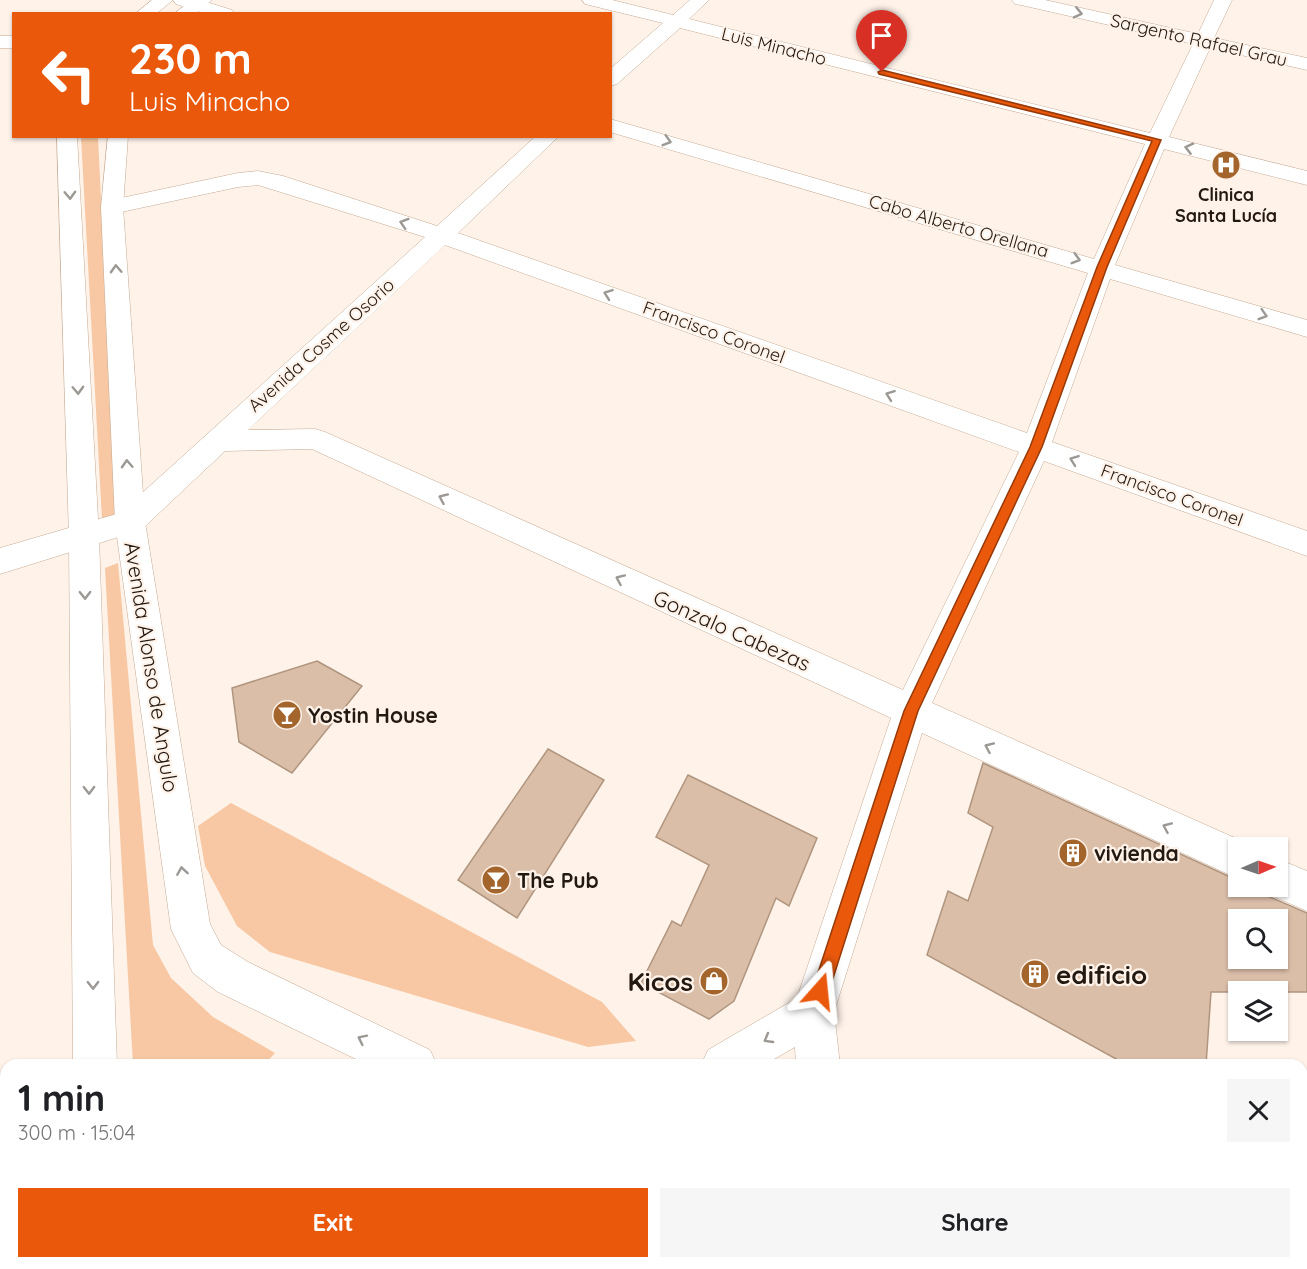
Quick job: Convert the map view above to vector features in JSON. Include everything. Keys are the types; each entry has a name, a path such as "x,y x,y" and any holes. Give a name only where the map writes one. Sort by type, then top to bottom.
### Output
{"street":[{"path":"147,12 164,0"},
{"name":"Luis Minacho","path":"591,0 1307,178"},
{"path":"612,78 700,0"},
{"name":"Sargento Rafael Grau","path":"1021,0 1307,64"},
{"path":"817,1059 813,1012 911,711 1036,447 1102,267 1157,140 1223,0"},
{"path":"191,5 218,12"},
{"name":"Cabo Alberto Orellana","path":"612,126 1102,267 1307,329"},
{"path":"68,138 84,537 95,1059"},
{"name":"Avenida Alonso de Angulo","path":"118,138 112,207 130,522 191,929 207,959 232,977 403,1059"},
{"name":"Avenida Cosme Osorio","path":"0,561 130,522 547,138"},
{"name":"Francisco Coronel","path":"112,207 238,180 258,178 274,181 441,235 1307,544"},
{"name":"Gonzalo Cabezas","path":"216,441 315,440 1228,855"},
{"path":"1288,882 1307,891"},
{"path":"733,1059 813,1012"}],"shaded area":[{"path":"81,138 98,138 116,516 102,519"},
{"path":"118,563 153,945 171,978 213,1017 275,1053 270,1059 133,1059 105,568"},
{"path":"231,803 602,1002 636,1041 588,1047 270,952 237,926 205,866 198,826"}],"building":[{"name":"Yostin House","path":"317,661 362,686 292,773 239,742 232,688"},
{"path":"548,749 604,780 517,918 458,880"},
{"path":"983,763 1228,876 1228,897 1270,897 1307,913 1307,992 1288,992 1288,981 1228,981 1228,992 1211,992 1206,1059 1116,1059 927,955 948,891 968,901 993,827 968,813"},
{"path":"688,775 817,838 789,906 776,898 734,1001 709,1019 641,983 672,921 681,926 709,865 656,837"}],"place":[{"name":"Clinica Santa Lucía","path":"1226,165"},
{"name":"Yostin House","path":"287,715"},
{"name":"vivienda","path":"1073,853"},
{"name":"The Pub","path":"496,880"},
{"name":"edificio","path":"1035,974"},
{"name":"Kicos","path":"714,981"}],"route":[{"path":"820,991 911,711 1036,447 1102,267 1157,140 882,72"}]}
